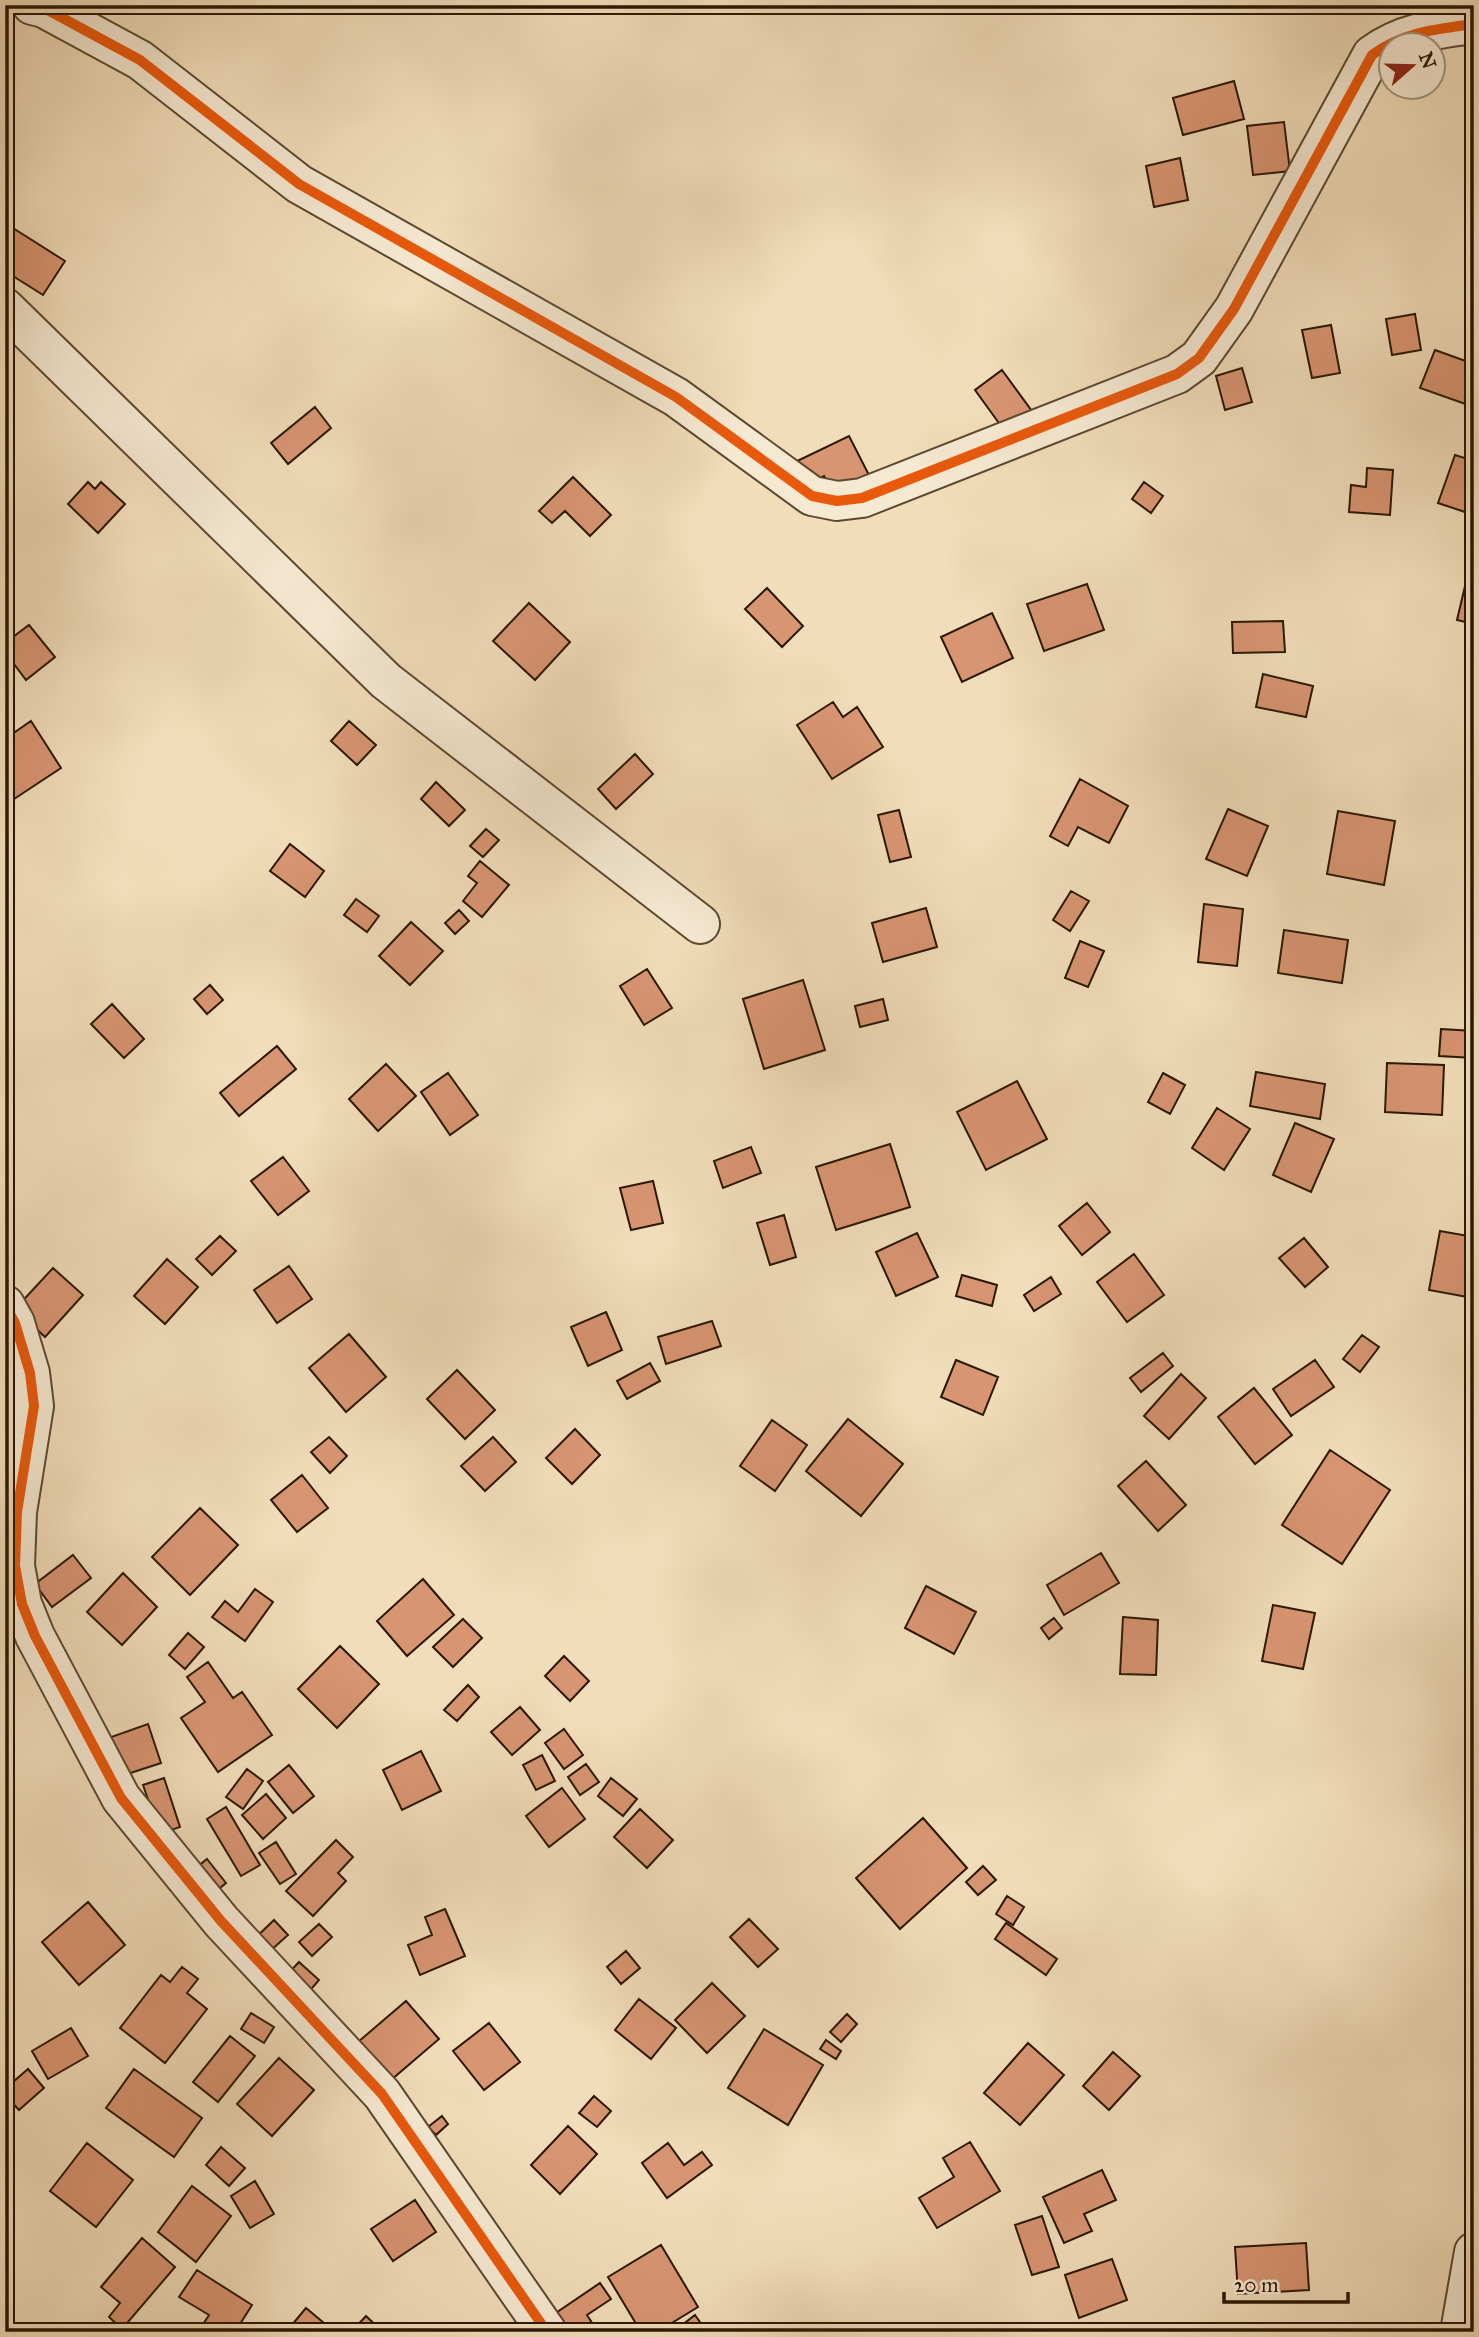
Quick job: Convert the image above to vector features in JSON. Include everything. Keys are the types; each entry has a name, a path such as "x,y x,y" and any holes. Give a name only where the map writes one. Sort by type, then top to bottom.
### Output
{"street":[{"path":"32,5 44,8 140,60 299,184 676,397 812,496 837,501 862,498 1177,374 1199,358 1234,309 1372,55 1391,40 1420,31 1474,24"},
{"path":"5,308 386,681 700,924"},
{"path":"5,1305 15,1323 30,1373 34,1406 17,1512 15,1566 22,1604 35,1636 121,1798 221,1921 382,2094 547,2332"},
{"path":"1460,2332 1474,2252"}],"building":[{"path":"1234,81 1244,119 1183,135 1173,98"},
{"path":"1284,122 1290,171 1253,175 1247,126"},
{"path":"1180,158 1188,200 1154,207 1146,166"},
{"path":"5,223 65,261 43,295 5,271"},
{"path":"1415,314 1421,350 1392,355 1386,319"},
{"path":"1331,325 1340,373 1312,378 1302,330"},
{"path":"1435,350 1474,364 1474,407 1420,388"},
{"path":"1242,368 1252,402 1225,410 1216,376"},
{"path":"1002,370 1037,418 1009,437 975,390"},
{"path":"315,407 331,428 288,464 271,443"},
{"path":"849,436 871,479 835,497 824,476 803,487 791,464"},
{"path":"1455,455 1474,461 1474,515 1438,503"},
{"path":"1367,468 1393,470 1390,515 1349,512 1351,485 1366,487"},
{"path":"573,477 611,515 590,536 565,511 552,523 539,511"},
{"path":"88,482 95,489 101,482 125,504 98,533 68,504"},
{"path":"1144,482 1163,496 1151,513 1132,499"},
{"path":"1470,565 1474,566 1474,624 1457,620"},
{"path":"1087,584 1104,630 1044,651 1027,604"},
{"path":"767,588 803,626 782,647 745,609"},
{"path":"529,603 570,642 535,680 493,641"},
{"path":"992,613 1013,658 962,682 941,637"},
{"path":"1283,621 1285,652 1233,653 1232,622"},
{"path":"29,625 55,657 26,680 5,652 5,643"},
{"path":"1263,674 1313,686 1306,717 1256,707"},
{"path":"833,702 843,717 857,707 883,747 832,779 797,725"},
{"path":"31,721 61,768 5,805 5,739"},
{"path":"349,721 376,745 357,765 331,741"},
{"path":"635,754 653,774 616,809 598,789"},
{"path":"1080,779 1128,806 1109,843 1078,827 1068,846 1050,836"},
{"path":"436,782 465,810 449,826 421,799"},
{"path":"1228,809 1268,826 1247,876 1206,859"},
{"path":"899,810 911,857 890,862 878,815"},
{"path":"1338,811 1395,821 1384,885 1327,874"},
{"path":"486,829 499,840 483,857 470,846"},
{"path":"290,844 324,871 305,897 270,871"},
{"path":"480,861 509,885 482,917 463,901 477,883 468,876"},
{"path":"1071,891 1089,901 1070,931 1053,920"},
{"path":"356,899 379,916 367,932 344,915"},
{"path":"1204,904 1243,909 1237,966 1198,962"},
{"path":"926,908 937,947 883,962 872,923"},
{"path":"459,910 469,921 455,934 445,923"},
{"path":"411,922 443,951 410,985 379,956"},
{"path":"1284,930 1348,940 1342,983 1278,973"},
{"path":"1080,941 1104,951 1088,987 1065,978"},
{"path":"647,969 672,1008 644,1025 620,986"},
{"path":"803,980 825,1050 764,1069 743,999"},
{"path":"210,985 223,1000 207,1014 194,999"},
{"path":"883,999 888,1020 860,1027 855,1006"},
{"path":"112,1004 144,1039 124,1058 91,1024"},
{"path":"1441,1029 1474,1031 1474,1058 1439,1056"},
{"path":"277,1046 296,1069 239,1116 220,1093"},
{"path":"1387,1063 1444,1065 1442,1115 1385,1112"},
{"path":"386,1064 416,1096 378,1131 349,1099"},
{"path":"1256,1072 1325,1084 1320,1119 1250,1106"},
{"path":"448,1073 478,1115 450,1135 421,1092"},
{"path":"1163,1073 1185,1085 1170,1114 1148,1102"},
{"path":"1017,1081 1047,1139 986,1170 957,1112"},
{"path":"1217,1108 1250,1129 1224,1170 1192,1148"},
{"path":"1295,1123 1334,1139 1311,1192 1273,1175"},
{"path":"890,1144 910,1207 836,1230 816,1167"},
{"path":"751,1147 761,1173 723,1188 714,1161"},
{"path":"283,1157 309,1191 278,1215 251,1181"},
{"path":"653,1181 663,1223 631,1230 620,1188"},
{"path":"1087,1203 1110,1232 1082,1255 1059,1226"},
{"path":"784,1215 796,1257 770,1265 757,1223"},
{"path":"1440,1231 1474,1237 1473,1298 1429,1290"},
{"path":"917,1233 938,1277 896,1296 876,1252"},
{"path":"220,1236 236,1251 212,1275 196,1259"},
{"path":"1304,1238 1328,1267 1305,1287 1279,1258"},
{"path":"1134,1254 1164,1295 1127,1322 1097,1282"},
{"path":"167,1259 198,1287 165,1324 134,1296"},
{"path":"289,1266 312,1299 277,1323 254,1290"},
{"path":"53,1268 83,1295 45,1337 15,1309"},
{"path":"962,1275 997,1285 992,1306 956,1296"},
{"path":"1051,1277 1061,1294 1034,1311 1024,1295"},
{"path":"606,1312 622,1350 588,1366 571,1327"},
{"path":"712,1321 721,1346 666,1364 658,1337"},
{"path":"349,1334 386,1377 346,1412 309,1368"},
{"path":"1362,1335 1379,1347 1360,1372 1343,1359"},
{"path":"1163,1353 1173,1366 1141,1392 1130,1378"},
{"path":"956,1360 998,1377 983,1415 941,1397"},
{"path":"1315,1360 1334,1387 1291,1416 1273,1389"},
{"path":"650,1363 660,1381 627,1399 617,1381"},
{"path":"457,1370 495,1410 465,1439 427,1399"},
{"path":"1181,1374 1206,1398 1169,1439 1144,1416"},
{"path":"1254,1388 1292,1435 1255,1464 1218,1417"},
{"path":"848,1419 903,1464 861,1516 806,1471"},
{"path":"772,1420 807,1445 775,1491 740,1466"},
{"path":"575,1429 600,1455 572,1484 546,1458"},
{"path":"329,1437 347,1456 330,1473 311,1452"},
{"path":"493,1437 516,1462 485,1491 461,1466"},
{"path":"1330,1450 1390,1490 1342,1564 1282,1525"},
{"path":"1146,1461 1186,1505 1158,1531 1118,1486"},
{"path":"302,1475 328,1508 297,1532 271,1500"},
{"path":"200,1508 238,1545 190,1595 152,1557"},
{"path":"1101,1553 1119,1583 1064,1615 1047,1585"},
{"path":"73,1555 91,1578 52,1607 35,1584"},
{"path":"123,1573 157,1607 122,1645 87,1612"},
{"path":"423,1579 454,1615 407,1656 377,1621"},
{"path":"926,1586 976,1612 954,1654 905,1628"},
{"path":"255,1589 273,1602 245,1641 212,1617 225,1601 238,1612"},
{"path":"1273,1605 1315,1613 1303,1669 1262,1661"},
{"path":"1123,1617 1158,1620 1156,1675 1120,1674"},
{"path":"1054,1618 1062,1628 1049,1639 1041,1628"},
{"path":"463,1619 482,1638 453,1667 433,1647"},
{"path":"188,1633 204,1647 185,1669 169,1655"},
{"path":"340,1646 379,1684 337,1728 298,1689"},
{"path":"564,1656 589,1681 570,1701 545,1676"},
{"path":"208,1662 233,1698 242,1692 272,1735 218,1772 181,1718 205,1702 187,1677"},
{"path":"468,1685 479,1697 457,1721 444,1710"},
{"path":"520,1707 540,1730 512,1755 491,1732"},
{"path":"148,1724 161,1763 109,1780 97,1742"},
{"path":"564,1729 583,1755 564,1769 545,1743"},
{"path":"421,1751 441,1791 402,1810 383,1770"},
{"path":"542,1755 555,1781 536,1790 523,1765"},
{"path":"586,1764 599,1782 580,1795 568,1777"},
{"path":"289,1765 314,1796 293,1813 268,1782"},
{"path":"247,1769 263,1781 243,1809 226,1797"},
{"path":"164,1778 180,1827 160,1834 143,1785"},
{"path":"611,1778 637,1799 623,1816 598,1796"},
{"path":"562,1788 585,1819 549,1847 526,1816"},
{"path":"266,1794 286,1818 263,1839 242,1815"},
{"path":"226,1807 260,1865 241,1876 207,1819"},
{"path":"640,1809 673,1840 647,1868 614,1837"},
{"path":"923,1818 967,1868 900,1929 856,1878"},
{"path":"336,1840 353,1857 338,1873 346,1881 313,1916 286,1891"},
{"path":"276,1842 296,1874 280,1884 259,1853"},
{"path":"207,1859 226,1883 204,1901 185,1877"},
{"path":"983,1866 996,1880 978,1895 966,1882"},
{"path":"1007,1896 1024,1907 1013,1925 996,1914"},
{"path":"88,1902 125,1945 79,1985 42,1942"},
{"path":"445,1909 465,1956 420,1975 408,1945 432,1935 425,1917"},
{"path":"749,1919 778,1949 758,1967 730,1937"},
{"path":"274,1920 288,1935 260,1960 247,1946"},
{"path":"1006,1923 1057,1959 1046,1975 995,1939"},
{"path":"319,1924 332,1937 312,1956 299,1942"},
{"path":"626,1951 640,1968 621,1984 607,1967"},
{"path":"299,1962 319,1980 306,1995 286,1976"},
{"path":"182,1967 198,1979 187,1993 207,2009 165,2063 120,2028 161,1975 170,1982"},
{"path":"712,1983 745,2016 707,2053 675,2020"},
{"path":"639,1999 676,2028 651,2059 615,2030"},
{"path":"406,2001 439,2039 391,2080 358,2042"},
{"path":"251,2013 274,2027 264,2043 241,2029"},
{"path":"847,2014 857,2024 841,2042 830,2032"},
{"path":"489,2023 520,2062 484,2090 453,2051"},
{"path":"71,2028 88,2056 48,2079 32,2051"},
{"path":"764,2029 823,2065 788,2125 728,2088"},
{"path":"230,2036 255,2056 218,2102 193,2082"},
{"path":"826,2040 841,2051 836,2059 820,2049"},
{"path":"1028,2043 1064,2075 1020,2125 984,2093"},
{"path":"1113,2052 1140,2076 1109,2110 1083,2086"},
{"path":"279,2058 314,2090 272,2136 237,2104"},
{"path":"28,2069 44,2088 19,2110 5,2095 5,2089"},
{"path":"134,2069 202,2118 174,2157 106,2108"},
{"path":"594,2096 611,2111 597,2127 579,2113"},
{"path":"442,2116 448,2124 436,2135 428,2127"},
{"path":"568,2126 597,2154 560,2194 531,2165"},
{"path":"970,2142 1000,2191 937,2228 919,2198 954,2177 943,2158"},
{"path":"87,2143 133,2180 96,2227 50,2191"},
{"path":"668,2143 684,2165 702,2152 712,2165 667,2198 642,2163"},
{"path":"221,2147 245,2168 229,2186 206,2165"},
{"path":"1102,2170 1116,2200 1084,2214 1092,2231 1064,2243 1043,2197"},
{"path":"255,2181 274,2214 250,2228 231,2196"},
{"path":"192,2186 231,2216 196,2262 158,2232"},
{"path":"415,2200 436,2232 393,2261 371,2229"},
{"path":"1042,2216 1059,2267 1032,2275 1015,2225"},
{"path":"142,2238 175,2267 122,2329 109,2317 120,2303 101,2287"},
{"path":"1306,2243 1309,2290 1238,2294 1235,2247"},
{"path":"661,2245 698,2307 657,2332 641,2332 608,2277"},
{"path":"1112,2259 1127,2300 1079,2318 1065,2275"},
{"path":"197,2270 252,2305 235,2332 198,2332 209,2315 179,2297"},
{"path":"600,2283 611,2299 587,2315 598,2332 547,2332 541,2323"},
{"path":"306,2308 330,2328 326,2332 286,2332"},
{"path":"695,2315 707,2332 673,2332"},
{"path":"366,2316 383,2332 351,2332"}],"cycle path":[{"path":"32,5 44,8 140,60 299,184 676,397 812,496 837,501 862,498 1177,374 1199,358 1234,309 1372,55 1408,36 1474,24"},
{"path":"5,1305 15,1323 30,1373 34,1406 17,1512 15,1566 22,1604 35,1636 121,1798 221,1921 382,2094 547,2332"}]}
